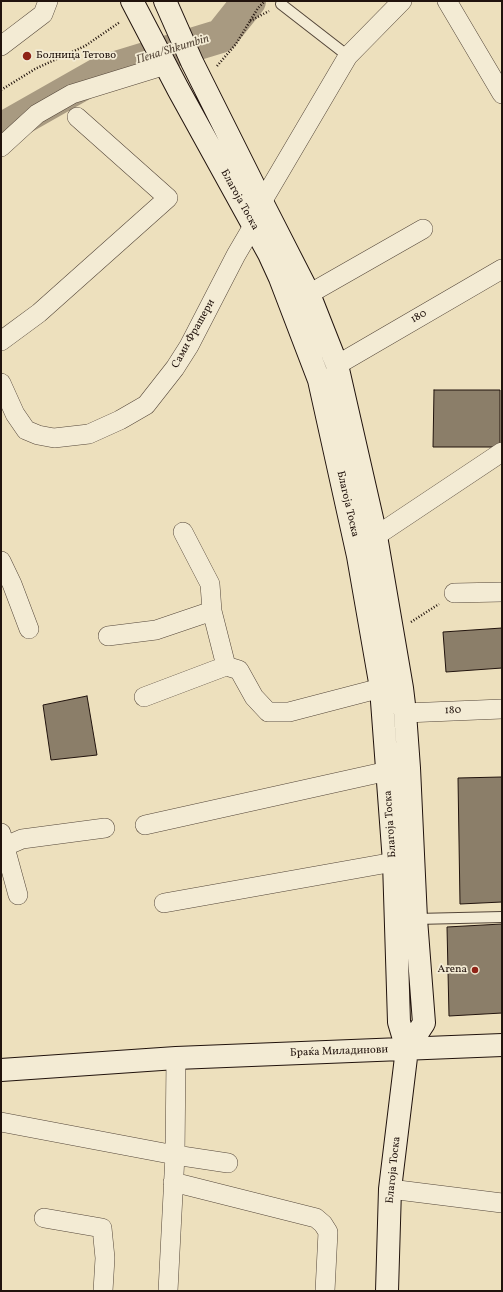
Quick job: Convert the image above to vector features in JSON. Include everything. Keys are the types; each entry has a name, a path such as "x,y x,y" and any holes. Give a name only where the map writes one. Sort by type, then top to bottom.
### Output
{"street":[{"path":"1,46 43,14 48,1"},
{"name":"Благоја Тоска","path":"262,202 348,56 402,1"},
{"path":"447,1 502,94"},
{"name":"Благоја Тоска","path":"167,5 197,71 309,294 337,365 376,536 405,713 416,919 424,1023 407,1049"},
{"name":"Благоја Тоска","path":"138,12 280,278 319,380 358,556 381,688 394,862 399,1022 407,1049 390,1189 387,1291"},
{"path":"1,147 37,114 72,94 169,72"},
{"path":"1,341 39,313 168,198 77,117"},
{"name":"Сами Фрашери","path":"1,383 15,414 26,430 38,435 54,438 89,434 120,420 146,405 175,368 189,346 236,255 253,226"},
{"path":"309,294 423,230"},
{"name":"180","path":"337,365 502,269"},
{"path":"376,536 502,452"},
{"path":"183,532 210,584 212,611 226,666"},
{"path":"1,561 12,584 29,629"},
{"path":"454,593 502,592"},
{"path":"108,636 156,630 212,611"},
{"path":"144,697 226,666 239,670 254,697 268,712 289,712 381,688"},
{"name":"180","path":"405,713 502,709"},
{"path":"145,825 388,772"},
{"path":"18,895 2,842 106,828"},
{"path":"164,903 394,862"},
{"name":"Браќа Миладинови","path":"2,1068 176,1058 502,1045"},
{"path":"168,1291 175,1155 176,1058"},
{"path":"1,1122 175,1155 228,1163"},
{"path":"173,1182 316,1218 323,1224 328,1232 325,1291"},
{"path":"390,1189 502,1203"},
{"path":"44,1218 102,1228 105,1258 103,1291"}],"lane":[{"path":"281,4 348,56"},
{"path":"416,919 502,917"}],"path":[{"path":"197,71 225,58 236,44 258,8 265,1"},
{"path":"250,21 281,4"},
{"path":"1,90 35,69 85,46 138,12"},
{"path":"393,635 454,593"}],"building":[{"path":"434,390 500,390 500,447 433,447"},
{"path":"502,628 502,668 446,672 443,632"},
{"path":"87,696 97,755 51,760 43,705"},
{"path":"502,777 502,902 460,904 458,778"},
{"name":"Arena","path":"502,924 502,1013 449,1016 447,927"}],"waterway":[{"name":"Пена/Shkumbin","path":"1,130 103,72 221,36 249,1"}],"place":[{"name":"Болница Тетово","path":"27,56"},
{"name":"Arena","path":"475,970"}]}
